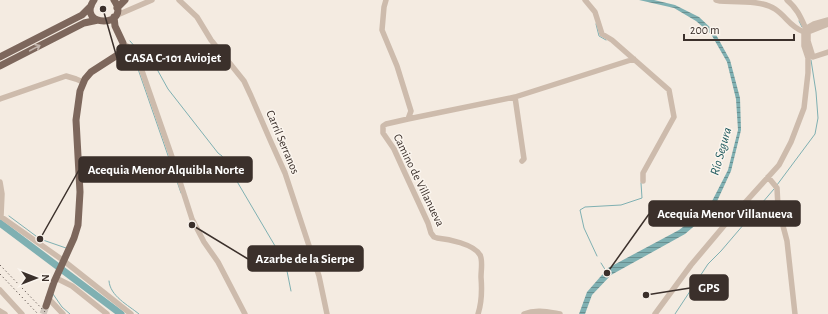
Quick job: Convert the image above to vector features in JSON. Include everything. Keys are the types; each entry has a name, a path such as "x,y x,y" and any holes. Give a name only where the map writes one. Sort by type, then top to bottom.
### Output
{"main road":[{"path":"114,0 118,8"},
{"path":"46,306 57,276 76,234 80,186 76,115 83,82 94,70 120,53 123,49 123,44 114,23 118,8 125,0"},
{"path":"93,2 92,14 101,21 110,25 118,33"},
{"path":"0,57 82,15 93,2"},
{"path":"0,66 84,23 110,21 115,17"}],"street":[{"path":"115,17 152,0"},
{"name":"Carril Serranos","path":"179,0 197,17 211,40 244,81 285,173 319,276 327,314"},
{"name":"Camino de Villanueva","path":"386,0 382,30 397,66 411,111 408,119 386,124 382,129 383,133 394,149 431,232 437,238 458,241 475,249 480,255 482,288 478,314"},
{"path":"585,0 595,12 602,34 612,40 669,90 674,117 643,173 643,181"},
{"path":"716,0 764,4 775,9 795,28 805,31"},
{"path":"655,314 709,243 779,165 791,142 804,108 808,74 808,58 804,46 805,31 797,10 787,0"},
{"path":"805,31 814,24 828,20"},
{"path":"828,24 808,32 808,41 813,57 828,52"},
{"path":"123,44 127,46 141,68 192,219 204,242 218,262 245,314"},
{"path":"408,119 515,97 634,59"},
{"path":"0,99 66,76 76,78 83,82"},
{"path":"515,97 524,159 522,161"},
{"path":"768,177 777,188 778,207 787,241 795,314"},
{"path":"0,182 2,194 1,216 131,314"},
{"path":"57,276 107,314"},
{"path":"0,290 22,314"},
{"path":"48,298 63,314"},
{"path":"0,311 5,314"},
{"path":"524,314 531,311 544,311 560,314"}],"water":[{"path":"639,0 654,0 675,5 699,17 714,31 730,60 740,98 741,130 731,171 713,210 685,234 611,275 592,295 585,314 579,314 587,292 608,268 679,230 709,207 728,170 738,130 736,99 727,62 711,34 696,21 674,8"}],"waterway":[{"path":"799,21 802,27"},
{"path":"596,24 599,36 606,40"},
{"path":"130,41 142,55 153,62 168,89 218,153 222,156 278,251 280,262 287,271 291,291"},
{"path":"777,185 815,134 818,118 811,60"},
{"path":"137,66 181,193"},
{"path":"597,256 584,228 580,210 585,207 621,205 642,198 641,183"},
{"path":"675,314 708,264 774,189"},
{"path":"9,216 40,239 66,248"},
{"path":"0,223 121,314"},
{"path":"601,263 606,271"},
{"path":"109,281 110,286 116,296 139,314"},
{"path":"53,294 62,307 70,314"}],"tunnel":[{"path":"43,314 46,306"}],"railway":[{"path":"0,265 47,314"},
{"path":"0,274 38,314"}],"place":[{"name":"CASA C-101 Aviojet","path":"103,9"},
{"name":"Azarbe de la Sierpe","path":"192,225"},
{"name":"Acequia Menor Alquibla Norte","path":"40,239"},
{"name":"Acequia Menor Villanueva","path":"607,273"},
{"name":"GPS","path":"646,295"}],"water label":[{"name":"Río Segura","path":"720,151"}]}
